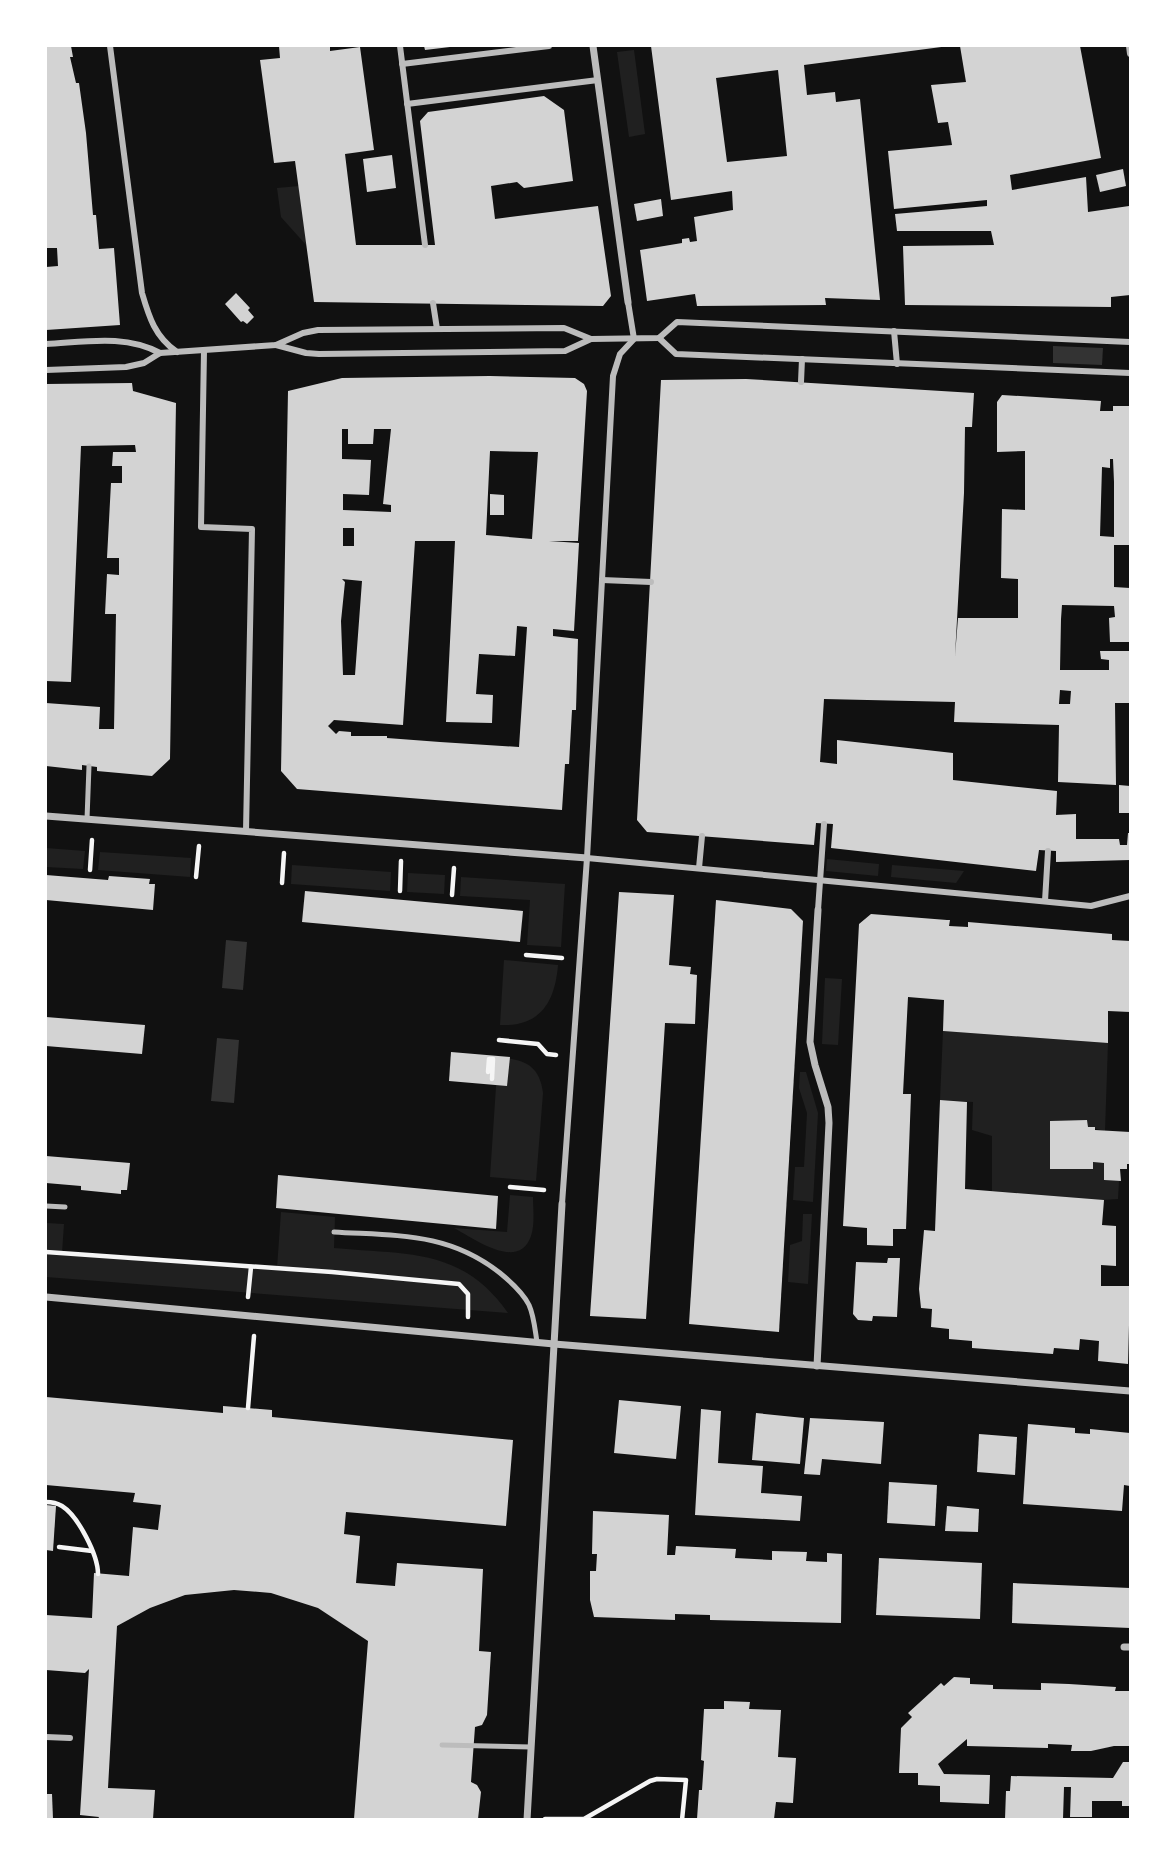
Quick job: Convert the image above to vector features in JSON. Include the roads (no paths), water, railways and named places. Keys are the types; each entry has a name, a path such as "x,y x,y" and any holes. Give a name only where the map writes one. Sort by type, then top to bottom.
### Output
{"street":[{"path":"110,46 142,293 155,331 177,352"},
{"path":"400,46 425,245"},
{"path":"402,64 550,46"},
{"path":"593,46 634,339"},
{"path":"1129,46 1130,54"},
{"path":"407,104 598,80"},
{"path":"433,303 437,329"},
{"path":"46,370 126,367 144,363 160,353 276,345 303,333 318,330 564,328 591,339 634,339 659,338 677,322 1130,342"},
{"path":"894,331 897,363"},
{"path":"659,338 676,354 1130,373"},
{"path":"276,345 319,354 565,351 591,339"},
{"path":"527,1819 562,1204 587,858 613,376 620,354 634,339"},
{"path":"46,344 125,341 143,344 160,353"},
{"path":"204,351 201,527 252,529 246,831"},
{"path":"801,382 802,359"},
{"path":"602,580 652,582"},
{"path":"46,816 587,858 1091,906 1130,896"},
{"path":"817,1366 829,1123 828,1107 814,1065 810,1042 824,824"},
{"path":"699,868 702,836"},
{"path":"1045,901 1048,851"},
{"path":"46,1297 554,1344 1130,1391"},
{"path":"46,1737 70,1738"}],"lane":[{"path":"89,766 90,819"},
{"path":"46,1206 65,1207"},
{"path":"334,1232 423,1238 444,1242 465,1251 506,1278 525,1299 532,1314 537,1342"},
{"path":"442,1745 531,1747"}]}
